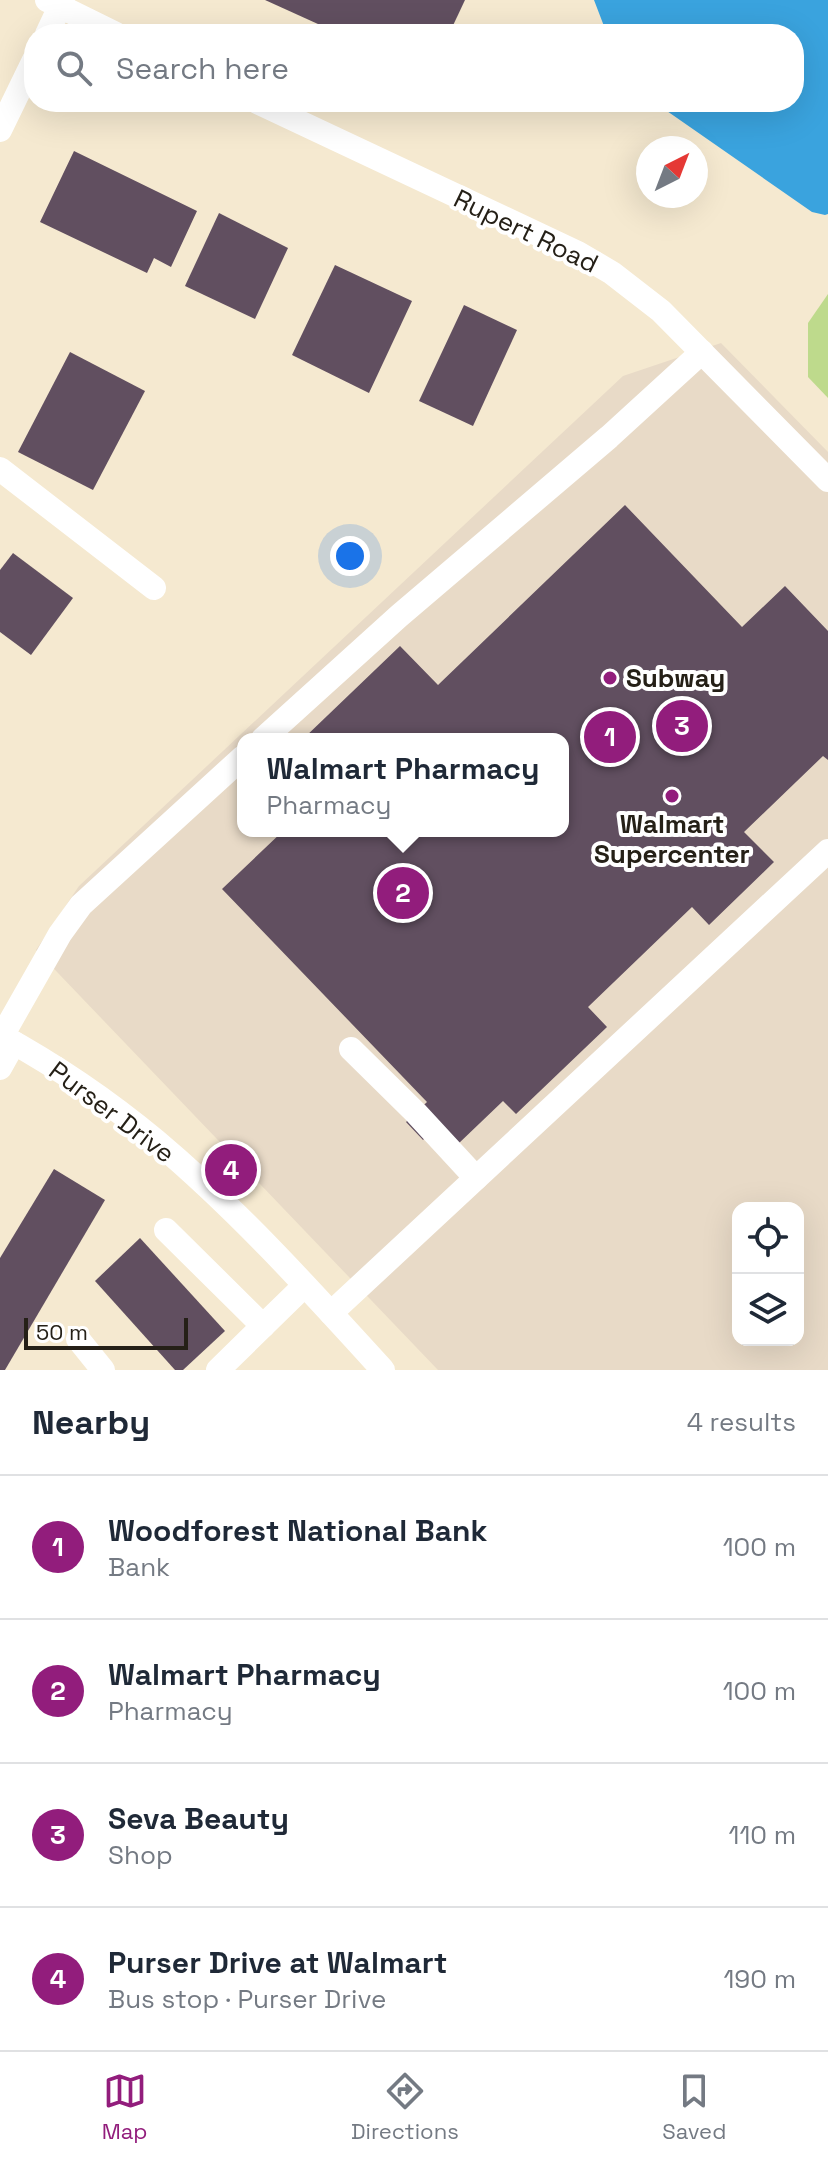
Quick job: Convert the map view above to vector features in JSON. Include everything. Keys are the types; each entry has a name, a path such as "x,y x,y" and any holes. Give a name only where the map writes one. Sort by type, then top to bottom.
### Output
{"street":[{"path":"50,24 57,2 98,24"},
{"path":"0,130 24,81"},
{"name":"Rupert Road","path":"278,112 578,253 612,273 661,311 828,480"},
{"path":"270,733 702,352"},
{"path":"0,469 154,588"},
{"path":"0,1068 6,1038 60,934 81,905 237,762"},
{"path":"331,1313 828,851"},
{"name":"Purser Drive","path":"6,1038 106,1102 156,1141 211,1191 383,1370"},
{"path":"351,1049 476,1178"},
{"path":"166,1230 263,1326"},
{"path":"218,1370 304,1286"},
{"path":"78,1339 103,1370"}],"shaded area":[{"path":"721,343 828,452 828,1370 438,1370 36,950 79,886 237,738 237,837 569,837 569,733 242,733 623,376"}],"green space":[{"path":"828,294 828,398 808,377 808,323"}],"water":[{"path":"594,0 828,0 828,214 825,215 812,212 708,140 708,136 703,136 668,112 804,112 804,24 603,24"}],"building":[{"path":"265,0 465,0 454,24 318,24"},
{"path":"74,151 197,211 171,267 154,258 147,273 40,222"},
{"path":"219,213 288,248 255,319 185,286"},
{"path":"335,265 412,301 369,393 292,355"},
{"path":"464,305 517,330 473,426 419,401"},
{"path":"70,352 145,391 93,490 18,452"},
{"name":"Walmart Supercenter","path":"625,505 742,627 785,586 828,631 828,760 823,756 744,832 774,862 709,925 692,907 588,1007 607,1027 516,1114 503,1101 457,1145 438,1125 423,1140 406,1122 427,1102 222,889 277,837 569,837 569,733 309,733 400,646 438,685"},
{"path":"13,553 73,598 31,655 0,632 0,570"},
{"path":"54,1169 105,1200 5,1370 0,1370 0,1258"},
{"path":"140,1238 225,1331 183,1370 175,1370 95,1281"}],"place":[{"name":"Subway","path":"610,678"},
{"name":"Seva Beauty","path":"682,726"},
{"name":"Woodforest National Bank","path":"610,737"},
{"name":"Walmart Supercenter","path":"672,796"},
{"name":"Walmart Pharmacy","path":"403,893"},
{"name":"Purser Drive at Walmart","path":"231,1170"}]}
